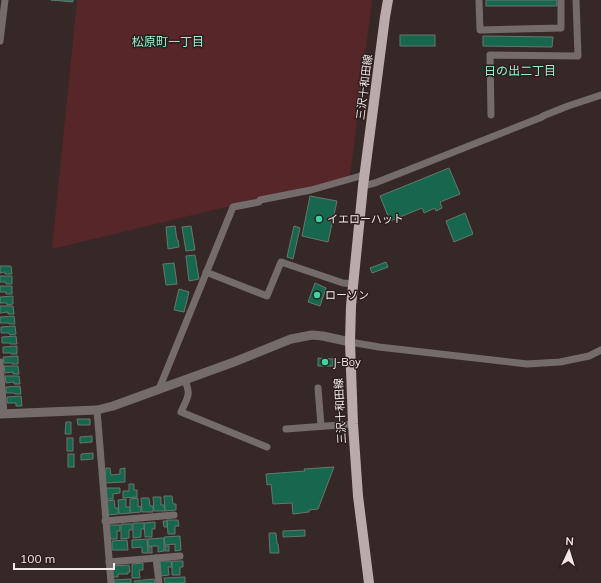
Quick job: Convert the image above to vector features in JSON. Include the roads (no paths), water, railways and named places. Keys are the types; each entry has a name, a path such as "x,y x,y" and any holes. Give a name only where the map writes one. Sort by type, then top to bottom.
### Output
{"main road":[{"name":"三沢十和田線","path":"369,583 358,496 353,424 350,342 364,180 388,0"}],"street":[{"path":"0,41 5,0"},
{"path":"479,0 480,30 561,28 561,0"},
{"path":"492,115 490,55 578,56 576,0"},
{"path":"160,389 233,207 259,202 260,200 364,180 375,183 568,106 601,95"},
{"path":"206,272 267,296 280,262 343,283 354,284"},
{"path":"0,362 2,414 96,410 113,406 234,362 291,339 312,335 379,347 527,364 560,362 588,356 601,350"},
{"path":"185,380 189,390 189,395 181,412 267,447"},
{"path":"318,388 321,426"},
{"path":"96,410 110,583"},
{"path":"286,429 353,424"},
{"path":"105,521 174,515"},
{"path":"109,562 180,556"},
{"path":"156,558 159,583"}],"place":[{"name":"イエローハット","path":"319,219"},
{"name":"ローソン","path":"317,295"},
{"name":"J-Boy","path":"325,362"}],"district":[{"name":"松原町一丁目","path":"168,42"},
{"name":"日の出二丁目","path":"520,71"}]}
